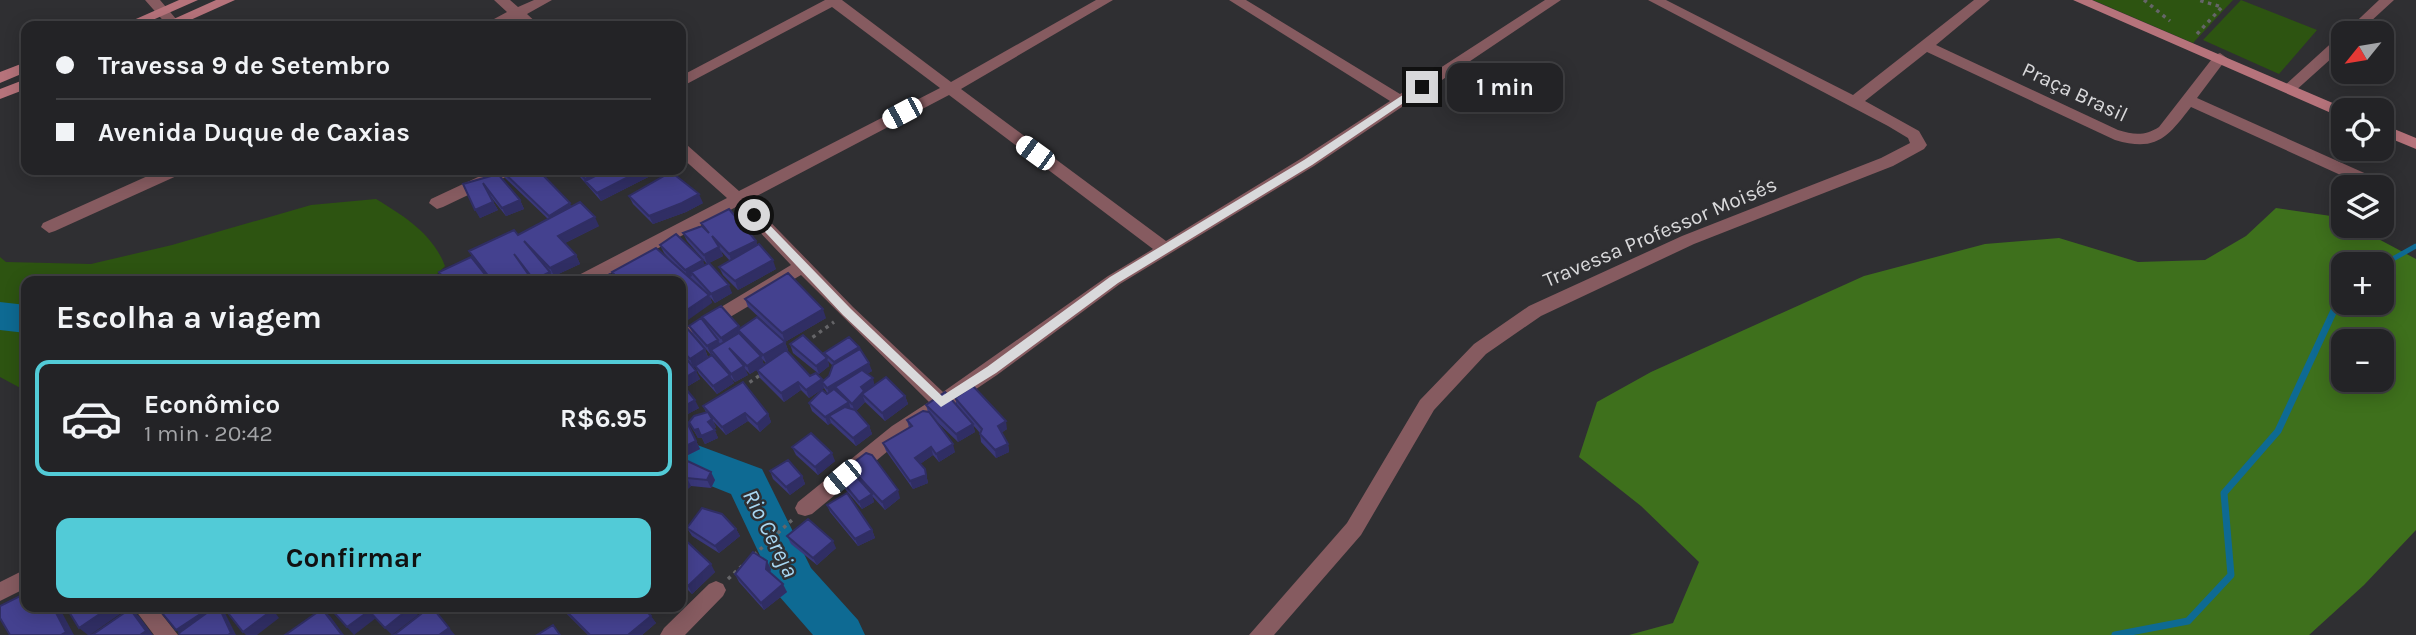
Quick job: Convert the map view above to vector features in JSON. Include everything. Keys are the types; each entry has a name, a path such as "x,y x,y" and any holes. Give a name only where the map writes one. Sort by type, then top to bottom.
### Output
{"street":[{"path":"152,0 168,21"},
{"path":"170,21 191,0"},
{"path":"172,21 228,0"},
{"path":"501,0 526,21"},
{"path":"499,21 545,0"},
{"path":"686,79 834,0 1165,249"},
{"path":"590,276 949,89 1106,0"},
{"path":"1236,0 1400,101"},
{"path":"805,508 899,431 991,370 1114,280 1308,162 1554,0"},
{"name":"Travessa Professor Moisés","path":"1260,635 1317,575 1354,529 1427,405 1480,349 1535,312 1688,240 1856,175 1919,145 1906,129 1655,0"},
{"path":"1854,102 1983,0"},
{"path":"2080,0 2331,107"},
{"path":"2363,21 2387,0"},
{"name":"Praça Brasil","path":"1924,45 2129,140 2152,140 2164,131 2220,58"},
{"path":"2290,89 2331,51"},
{"path":"0,78 21,69"},
{"path":"0,94 21,86"},
{"path":"2189,100 2354,175"},
{"path":"2394,134 2416,144"},
{"path":"686,153 738,199 847,312 941,402"},
{"path":"49,226 164,175"},
{"path":"437,203 496,175"},
{"path":"686,336 802,266"},
{"path":"0,592 21,581"},
{"path":"671,635 716,590"},
{"path":"147,612 167,635"}],"path":[{"path":"2193,39 2222,7 2198,0"},
{"path":"804,343 847,312"},
{"path":"741,388 773,366"},
{"path":"716,590 805,508"}],"green space":[{"path":"2093,0 2233,0 2193,43"},
{"path":"2241,0 2317,30 2279,74 2203,40"},
{"path":"376,199 407,219 425,235 445,266 435,276 21,276 21,388 0,377 0,257 6,262 91,264 172,245 311,205"},
{"path":"2276,208 2331,216 2331,238 2377,238 2416,259 2416,530 2364,585 2309,635 1629,635 1673,623 1699,562 1641,506 1579,457 1597,402 1651,372 1864,276 1985,244 2059,238 2138,262 2205,260 2246,236"}],"building":[{"path":"499,175 520,200 502,208 483,183 493,202 475,210 463,184"},
{"path":"506,175 543,175 570,203 549,216"},
{"path":"597,175 632,175 597,193 585,181"},
{"path":"666,175 675,175 699,194 649,216 629,196"},
{"path":"580,202 595,217 558,236 576,255 550,268 524,241 550,272 542,276 531,276 514,254 529,276 488,276 469,251 514,230 518,235"},
{"path":"729,209 756,241 729,254 712,236 719,247 704,255 683,233 702,226 709,233 701,223"},
{"path":"676,234 703,260 685,270 660,245"},
{"path":"759,244 773,260 735,281 719,267"},
{"path":"656,248 709,295 686,311 686,276 616,276 612,272"},
{"path":"471,257 486,276 442,276 439,272"},
{"path":"709,263 729,285 711,294 691,272"},
{"path":"788,273 823,309 782,333 745,299"},
{"path":"721,306 739,326 721,338 702,317"},
{"path":"757,317 785,342 763,355 738,330"},
{"path":"701,318 718,340 707,346 689,326"},
{"path":"686,327 705,349 690,359 686,355"},
{"path":"739,333 761,356 747,366 729,348 744,366 731,374 711,350"},
{"path":"803,335 827,358 816,366 790,344"},
{"path":"849,337 859,347 834,362 824,353"},
{"path":"860,349 869,363 827,388 822,382 829,376 833,365"},
{"path":"786,350 810,376 816,373 822,379 806,390 798,382 781,393 757,370"},
{"path":"712,355 730,375 713,386 695,366"},
{"path":"686,358 696,371 686,377"},
{"path":"862,370 873,378 861,387 864,391 852,404 835,387"},
{"path":"886,377 905,396 882,413 862,394"},
{"path":"743,382 768,414 757,424 745,413 722,427 703,406"},
{"path":"973,386 1006,421 998,426 1008,444 995,450 980,434 982,429 955,398"},
{"path":"686,389 695,400 686,405"},
{"path":"834,389 849,402 825,417 809,403 822,390 827,394"},
{"path":"945,392 973,424 956,434 926,405"},
{"path":"845,407 855,410 869,426 853,438 829,416"},
{"path":"923,411 929,412 953,444 936,454 931,447 915,458 925,469 926,475 910,481 883,443 912,426 907,420"},
{"path":"708,412 712,419 708,422 715,430 701,436 698,429 694,430 689,422 694,416"},
{"path":"686,420 696,441 686,446"},
{"path":"811,433 832,453 815,467 792,447"},
{"path":"866,453 872,455 898,490 882,502 849,466"},
{"path":"686,460 711,472 707,480 687,478"},
{"path":"788,460 802,476 786,487 770,471"},
{"path":"847,466 872,494 859,502 836,474"},
{"path":"847,493 872,530 855,539 827,505"},
{"path":"702,508 722,514 736,529 715,546 687,528"},
{"path":"808,519 833,541 813,558 787,536"},
{"path":"686,541 711,564 688,586 686,584"},
{"path":"753,552 767,561 766,569 783,584 761,603 735,574"},
{"path":"21,596 21,612 56,612 66,632 61,635 10,635 0,618 0,606"},
{"path":"69,612 103,612 79,628"},
{"path":"126,612 132,612 146,631 140,635 92,635"},
{"path":"161,612 203,612 176,630"},
{"path":"208,612 221,612 231,633 180,635 179,633"},
{"path":"227,612 270,612 243,632"},
{"path":"318,612 324,612 342,635 285,635"},
{"path":"334,612 368,612 347,627"},
{"path":"370,612 405,612 385,628"},
{"path":"424,612 436,612 449,628 439,635 394,635"},
{"path":"567,612 647,612 651,616 628,635 590,635"},
{"path":"553,625 560,635 537,635"}],"waterway":[{"path":"2394,258 2416,246"},
{"path":"2115,635 2188,621 2231,575 2224,493 2278,431 2332,315"},
{"name":"Rio Cereja","path":"0,316 21,318"},
{"name":"Rio Cereja","path":"686,458 747,482 795,582 842,635"}],"route":[{"path":"754,215 847,312 941,402 991,370 1114,280 1308,162 1422,87"}]}
